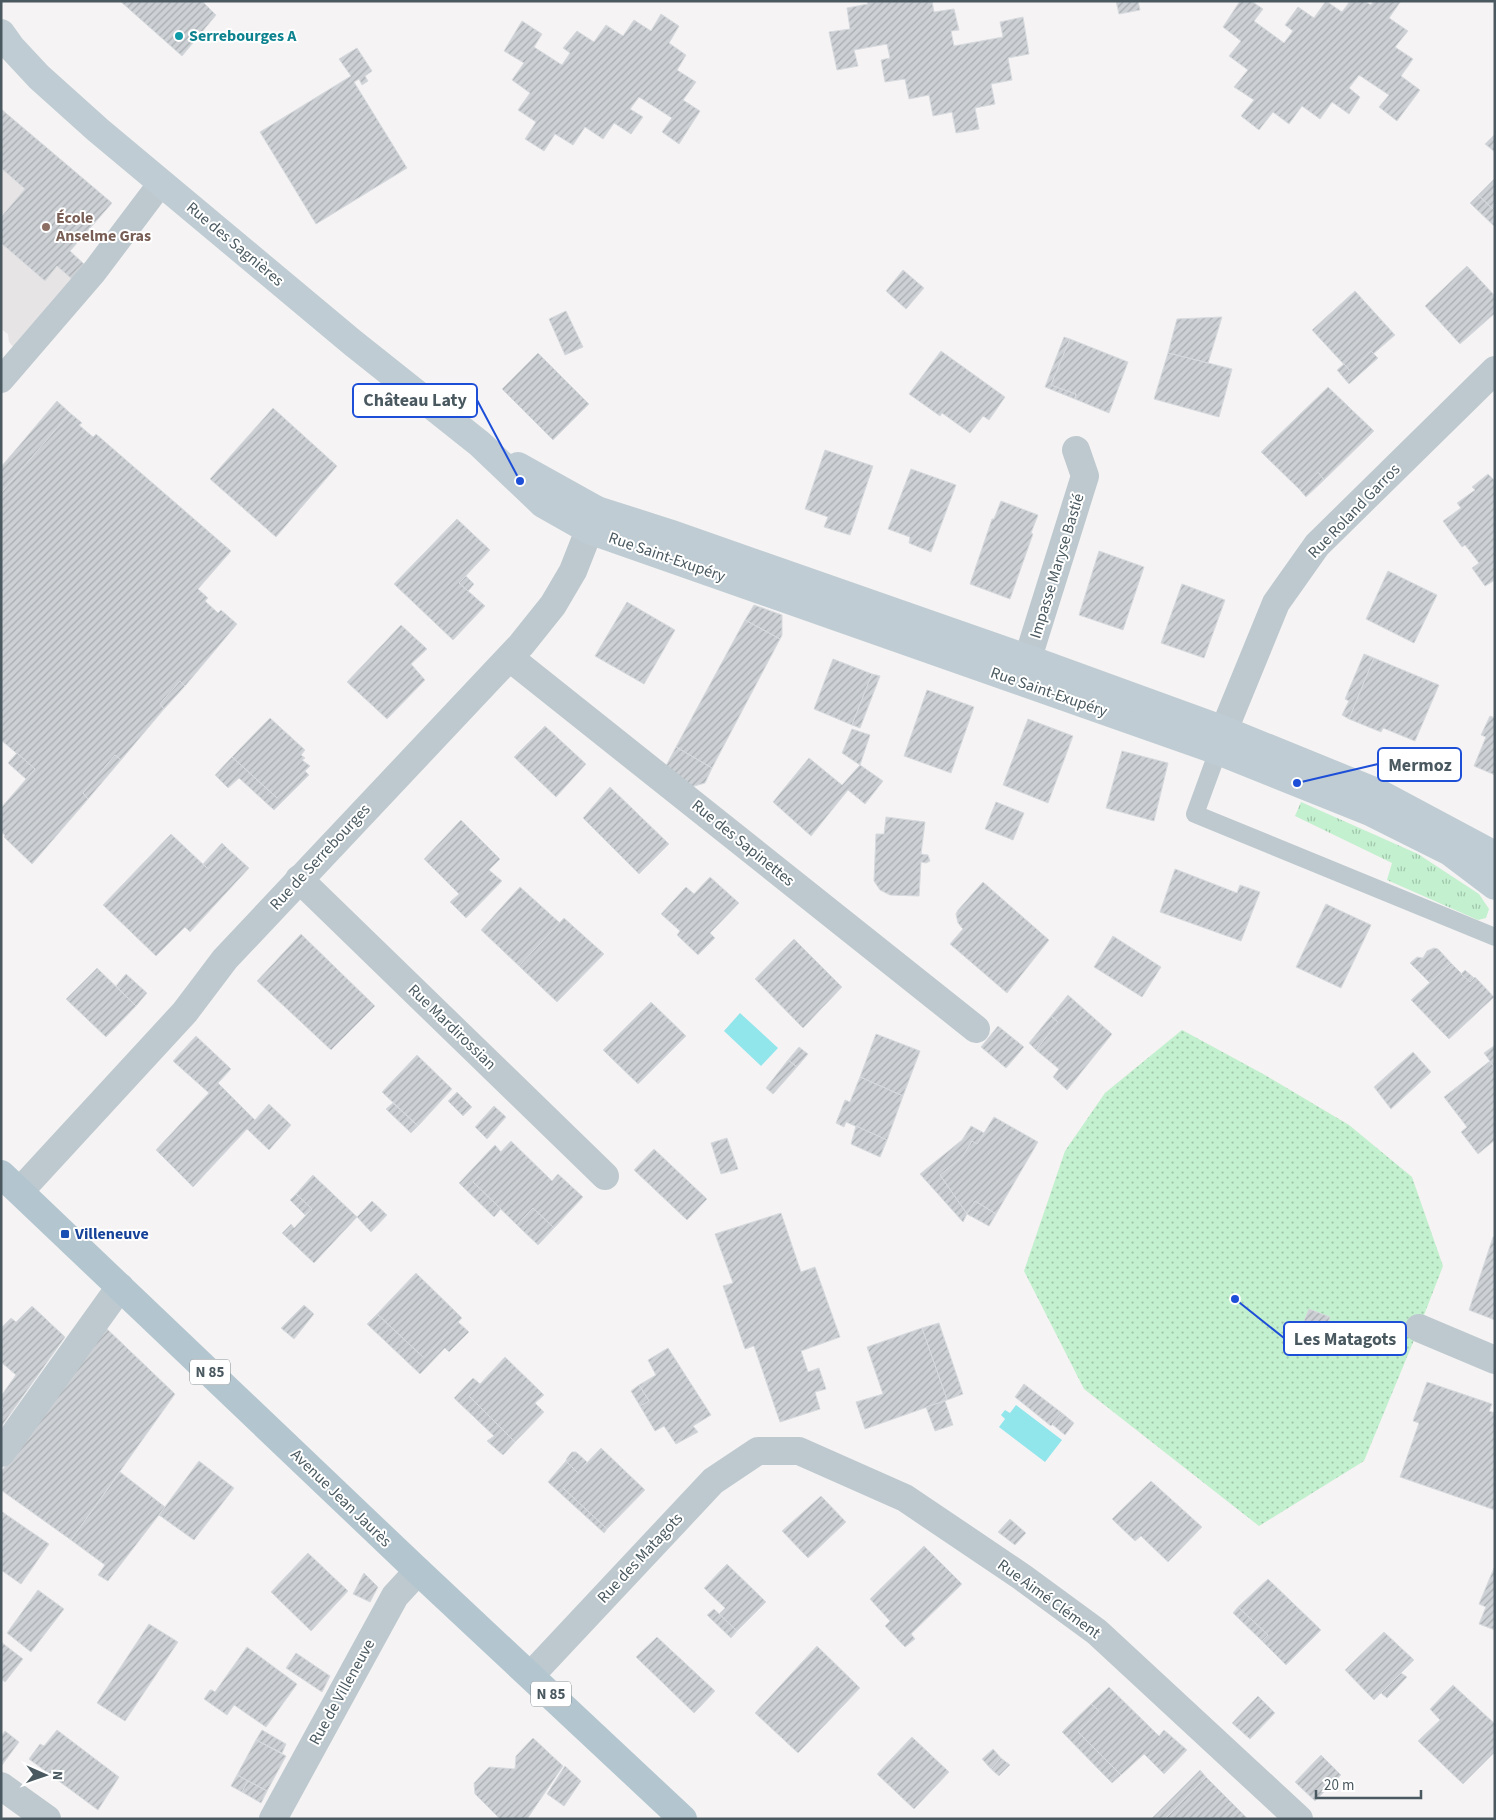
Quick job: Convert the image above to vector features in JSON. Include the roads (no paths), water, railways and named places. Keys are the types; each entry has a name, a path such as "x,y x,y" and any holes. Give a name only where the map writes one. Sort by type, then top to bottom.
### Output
{"main road":[{"name":"Rue des Sagnières","path":"1,32 11,47 39,77 98,130 480,444 543,504 593,520"},
{"name":"Rue Saint-Exupéry","path":"593,520 1025,670 1221,741 1379,793 1495,855"},
{"name":"Rue Saint-Exupéry","path":"1221,741 1450,852 1495,886"},
{"name":"Avenue Jean Jaurès","path":"11,1183 418,1571 683,1819"}],"street":[{"path":"1,380 94,272 161,183"},
{"name":"Rue Roland Garros","path":"1221,741 1276,603 1317,545 1495,370"},
{"name":"Impasse Maryse Bastié","path":"1025,670 1085,476 1076,450"},
{"name":"Rue de Serrebourges","path":"11,1183 184,1012 225,959 510,658 553,605 573,571 593,520"},
{"name":"Rue des Sapinettes","path":"510,658 976,1029"},
{"name":"Rue Mardirossian","path":"299,879 605,1176"},
{"path":"1,1453 120,1287"},
{"path":"1419,1328 1495,1360"},
{"name":"Rue Aimé Clément","path":"758,1452 799,1451 905,1498 998,1561 1097,1632 1299,1819"},
{"name":"Rue des Matagots","path":"531,1676 713,1481 758,1452"},
{"name":"Rue de Villeneuve","path":"273,1819 395,1596 418,1571"},
{"path":"1,1786 47,1819"}],"lane":[{"path":"1221,741 1194,814 1495,937"}],"water":[{"path":"740,1013 778,1048 761,1066 724,1031"},
{"path":"1016,1405 1062,1440 1045,1462 999,1427 1005,1419 1001,1415 1005,1410 1010,1413"}],"place":[{"name":"Serrebourges A","path":"179,36"},
{"name":"École Anselme Gras","path":"46,227"},
{"name":"Château Laty","path":"520,481"},
{"name":"Mermoz","path":"1297,783"},
{"name":"Villeneuve","path":"65,1234"},
{"name":"Les Matagots","path":"1235,1299"}]}
